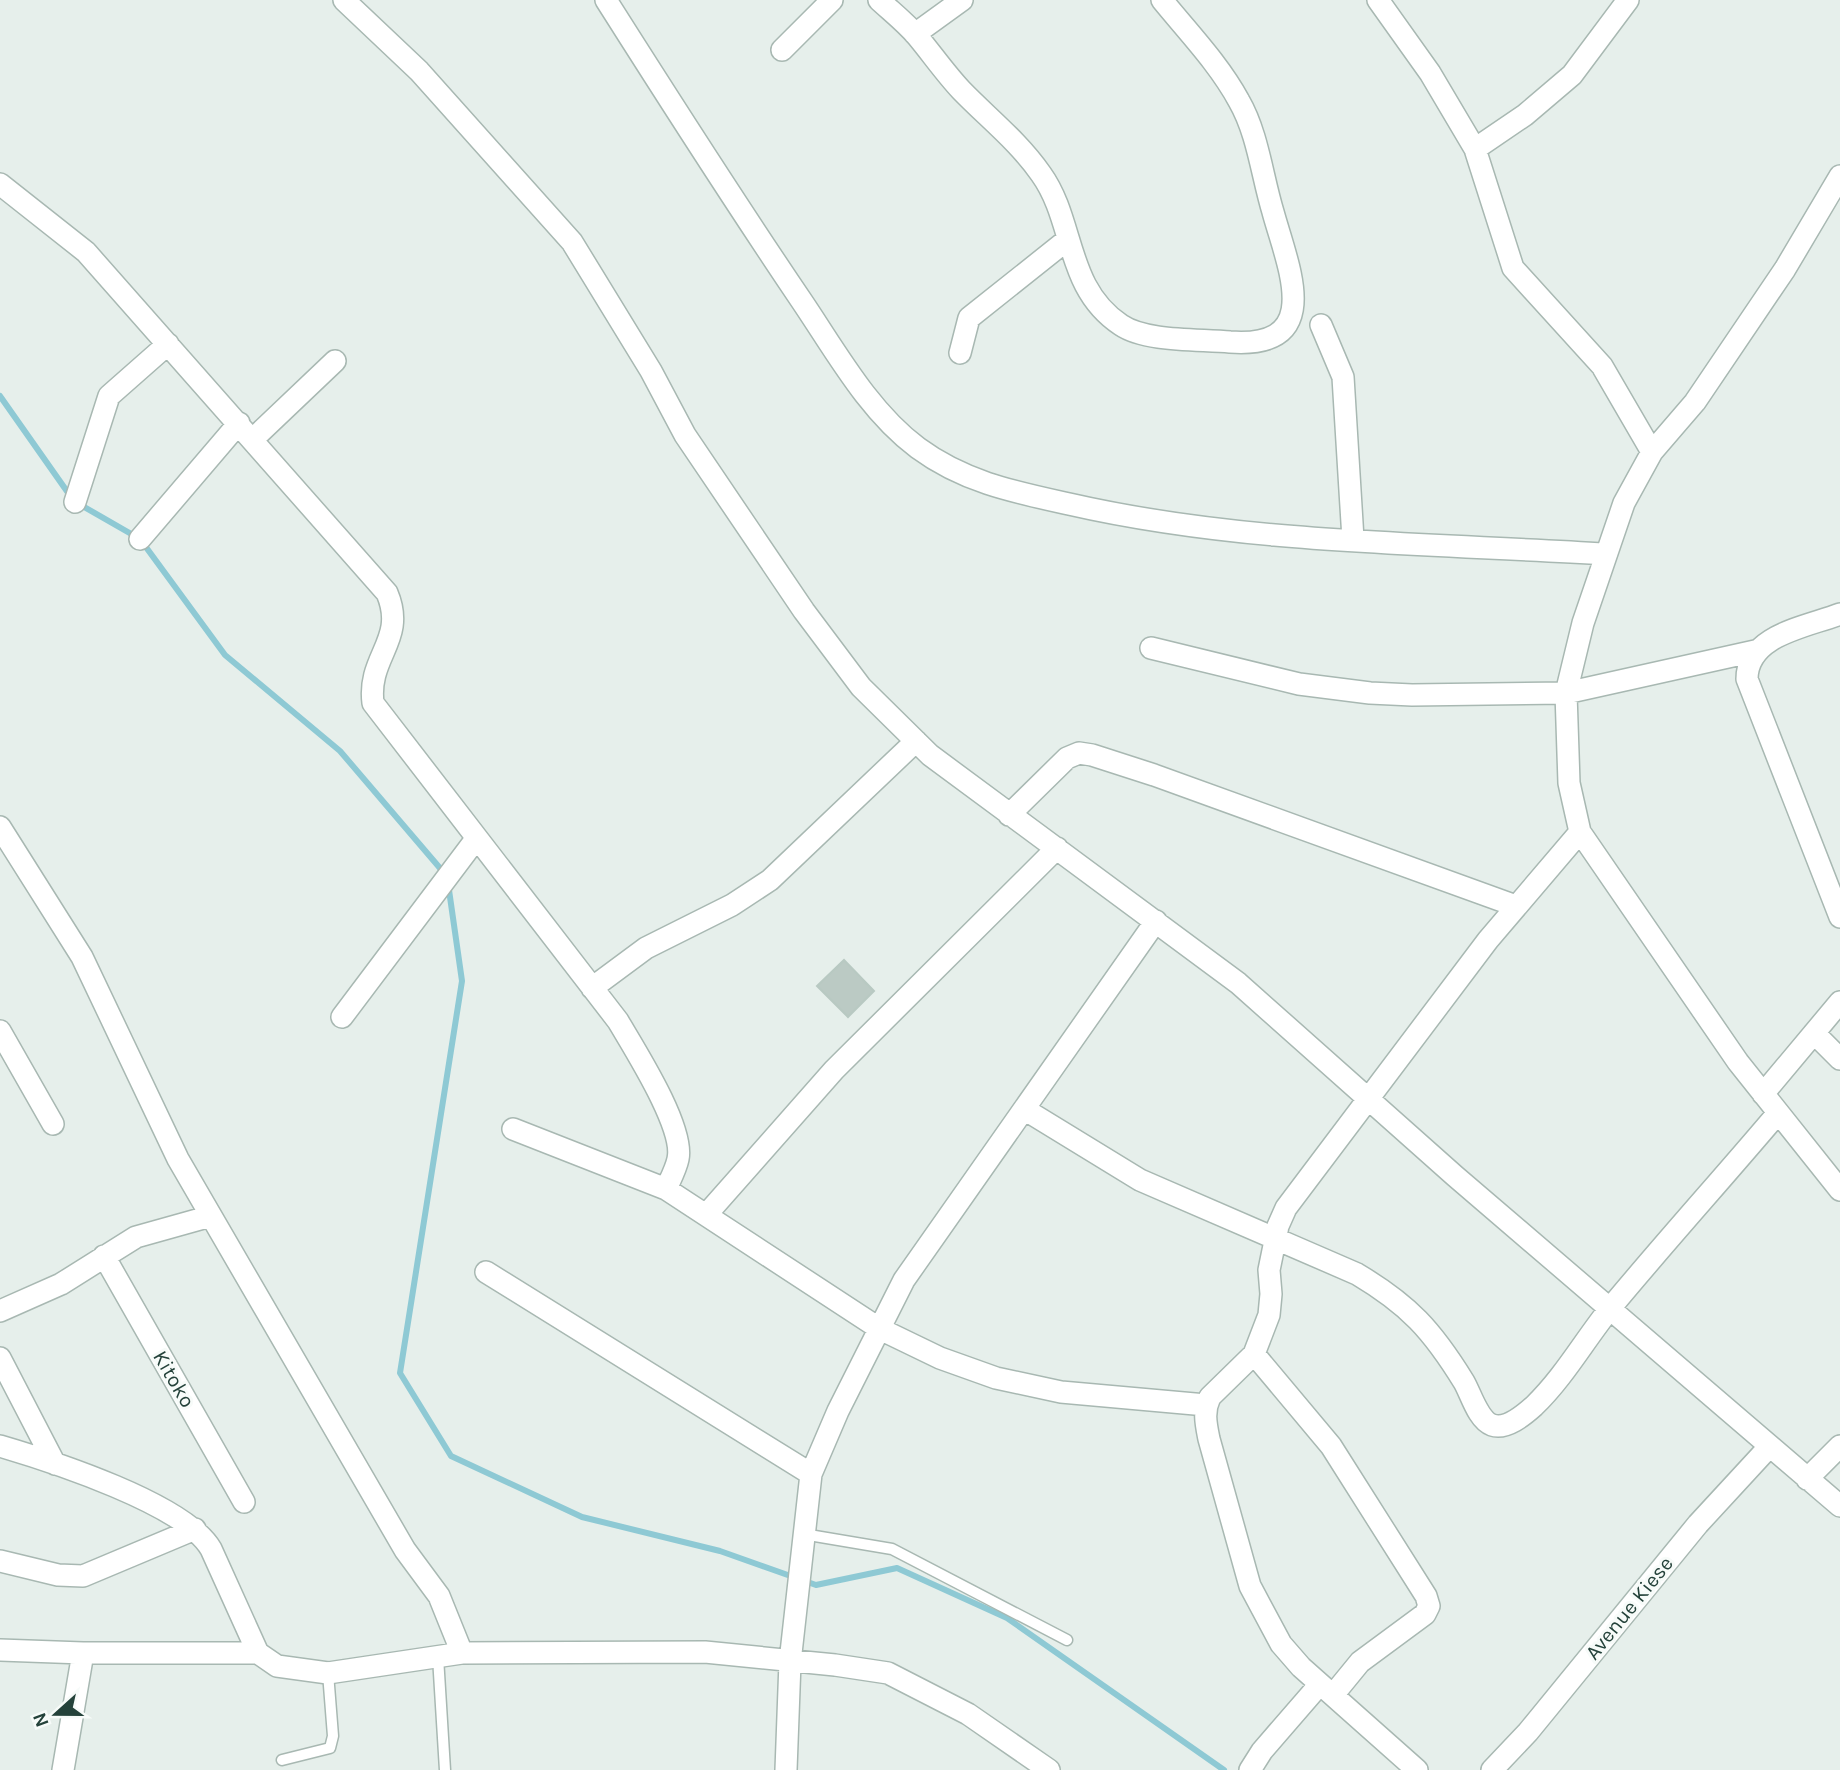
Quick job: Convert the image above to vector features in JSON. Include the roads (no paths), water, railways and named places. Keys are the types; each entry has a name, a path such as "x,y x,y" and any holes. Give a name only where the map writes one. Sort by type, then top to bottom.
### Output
{"street":[{"path":"344,0 419,71 572,242 637,347 685,435 804,611 861,687 916,741 1009,815 1238,983 1609,1309 1840,1506"},
{"path":"606,0 717,176 848,368 877,407 915,446 948,468 986,485 1115,514 1249,533 1606,554"},
{"path":"782,50 832,0"},
{"path":"879,0 915,34 961,90 1023,149 1044,177 1087,288 1108,313 1135,333 1245,343 1268,340 1282,331 1295,299 1291,265 1241,103 1224,76 1162,0"},
{"path":"915,34 962,0"},
{"path":"1378,0 1430,73 1475,149 1513,268 1602,366 1652,452"},
{"path":"1475,149 1525,116 1572,75 1628,0"},
{"path":"1840,176 1785,269 1695,402 1652,452 1624,503 1583,623 1566,694 1569,783 1580,832 1738,1062 1840,1190"},
{"path":"0,184 86,252 387,593 395,611 394,630 370,683 373,703 618,1021 650,1076 678,1141 678,1158 666,1189"},
{"path":"960,353 969,318 1067,240"},
{"path":"1321,325 1343,377 1353,539"},
{"path":"75,502 109,396 168,344"},
{"path":"140,539 246,431 335,361"},
{"path":"1840,614 1770,640 1755,651 1747,664 1746,679 1840,917"},
{"path":"1151,648 1286,681 1370,694 1566,694 1755,651"},
{"path":"592,988 635,955 732,905 770,880 916,741"},
{"path":"1009,815 1067,758 1079,753 1092,755 1516,906"},
{"path":"0,827 82,957 178,1159 405,1550 439,1596 461,1653"},
{"path":"1417,1770 1281,1644 1250,1586 1209,1439 1206,1405 1210,1397 1254,1354 1269,1315 1269,1270 1275,1240 1286,1208 1516,906 1580,832"},
{"path":"342,1017 476,839"},
{"path":"706,1215 834,1070 1057,848"},
{"path":"786,1770 790,1662 811,1474 904,1280 1156,921"},
{"path":"1763,1094 1840,1002"},
{"path":"0,1031 53,1124"},
{"path":"1814,1033 1840,1059"},
{"path":"1024,1109 1140,1180 1357,1274 1404,1303 1436,1340 1490,1424 1510,1424 1532,1408 1562,1376 1609,1309 1778,1113"},
{"path":"513,1129 666,1189 880,1329 940,1358 996,1378 1061,1392 1206,1405"},
{"path":"0,1311 61,1284 136,1237 211,1216"},
{"name":"Kitoko","path":"104,1256 243,1502"},
{"path":"486,1272 811,1474"},
{"path":"1250,1770 1262,1751 1327,1689 1425,1614 1429,1606 1426,1596 1331,1446 1254,1354"},
{"path":"0,1359 55,1464"},
{"path":"0,1446 55,1464 149,1503 195,1529 211,1549 258,1653 277,1666 328,1673 461,1653 705,1652 888,1673 968,1714 1049,1770"},
{"path":"1807,1479 1840,1446"},
{"name":"Avenue Kiese","path":"1492,1770 1528,1732 1698,1524 1769,1447"},
{"path":"0,1561 58,1575 83,1576 195,1529"},
{"path":"0,1650 258,1653"},
{"path":"63,1770 83,1653"}],"lane":[{"path":"803,1534 892,1549 1067,1640"},
{"path":"438,1657 445,1770"},
{"path":"282,1760 330,1748 333,1736 328,1673"}],"waterway":[{"path":"0,396 71,497"},
{"path":"79,504 140,539 225,655 340,751 445,874"},
{"path":"448,883 462,981 400,1373 451,1456 582,1517 720,1551 816,1585 897,1568 1007,1618 1224,1770"}]}
